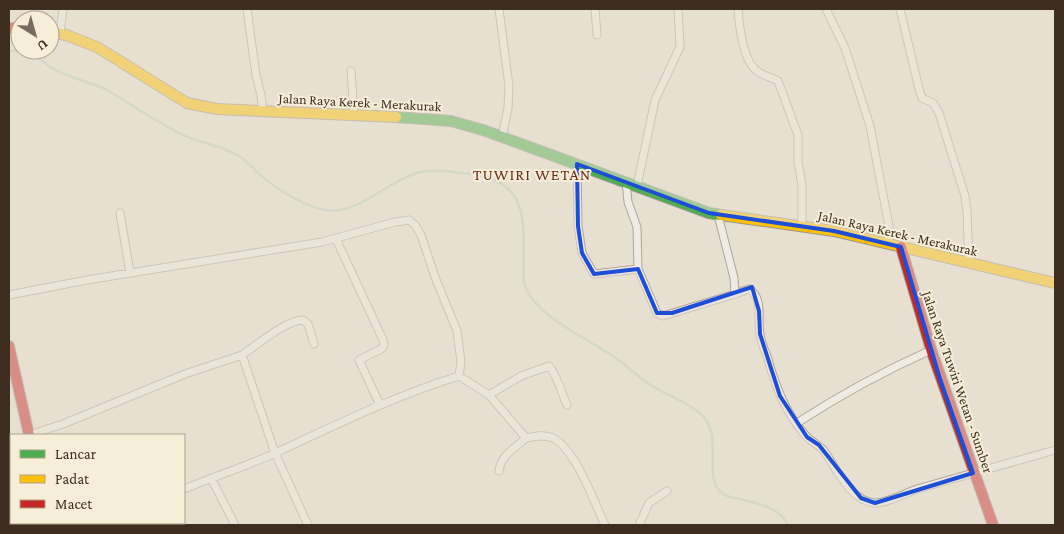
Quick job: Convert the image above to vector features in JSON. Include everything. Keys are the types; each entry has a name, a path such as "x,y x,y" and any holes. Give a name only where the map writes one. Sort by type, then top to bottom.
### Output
{"main road":[{"name":"Jalan Raya Kerek - Merakurak","path":"60,31 103,49 156,85 186,102 217,109 262,103 353,107 503,128 577,164 709,213 802,222 834,231 888,239 901,247 969,256 1055,283"},
{"name":"Jalan Raya Tuwiri Wetan - Sumber","path":"901,247 908,276 957,429 993,525"},
{"path":"9,346 29,434"}],"street":[{"path":"247,9 256,75 262,103"},
{"path":"499,9 509,86 508,108 503,128"},
{"path":"595,9 597,35"},
{"path":"637,186 655,100 680,47 678,9"},
{"path":"738,9 739,24 748,60 755,71 778,81 798,135 798,162 802,185 802,222"},
{"path":"826,9 845,48 870,126 889,226 888,239"},
{"path":"900,9 922,98 933,103 939,113 965,196 969,256"},
{"path":"351,71 353,107"},
{"path":"577,164 578,226 582,253 594,274 638,269"},
{"path":"626,182 628,202 637,227 638,269 657,313 663,316 735,294 748,288 754,292 757,297 760,334 780,396 807,437 824,450 845,483 861,498 875,503 1055,450"},
{"path":"120,213 130,273"},
{"path":"718,215 734,278 735,294"},
{"path":"9,295 336,239 408,220 415,225 421,235 435,277 458,331 461,362 459,376"},
{"path":"336,239 383,340 384,345 381,349 359,360 380,405"},
{"path":"32,434 63,424 185,374 242,355 299,320 303,320 308,324 314,344"},
{"path":"797,423 859,384 893,366 931,350"},
{"path":"242,355 261,406 274,453 308,525"},
{"path":"489,395 521,376 549,366 555,374 558,387 567,405"},
{"path":"185,489 274,453 426,386 459,376 489,395 526,438"},
{"path":"499,470 504,456 526,438 537,435 552,437 564,446 579,468 605,525"},
{"path":"211,478 234,525"},
{"path":"639,525 649,503 667,491"}],"highlighted area":[{"path":"577,164 709,213 834,231 901,247 940,379 973,473 875,503 861,498 819,445 807,437 780,396 760,334 759,311 752,287 672,313 657,313 638,269 594,274 582,253 578,226"}],"waterway":[{"path":"9,51 33,54 51,68 70,77 105,89 179,133 232,152 243,158 276,187 314,207 341,210 354,206 402,179 427,171 470,174 491,179 506,187 516,198 521,212 524,283 529,295 562,325 618,359 649,384 690,406 702,415 712,434 713,468 716,486 726,495 761,504 773,510 788,525"}],"traffic: fast":[{"path":"396,117 451,121 483,130 709,213 721,215"},
{"path":"28,525 32,524"}],"traffic: slow":[{"path":"60,34 97,47 187,103 217,109 396,117"},
{"path":"721,215 834,231 1055,283"}],"traffic: jam":[{"path":"901,247 932,352 993,525"},
{"path":"9,346 29,434"}],"district":[{"name":"TUWIRI WETAN","path":"532,174"}]}
